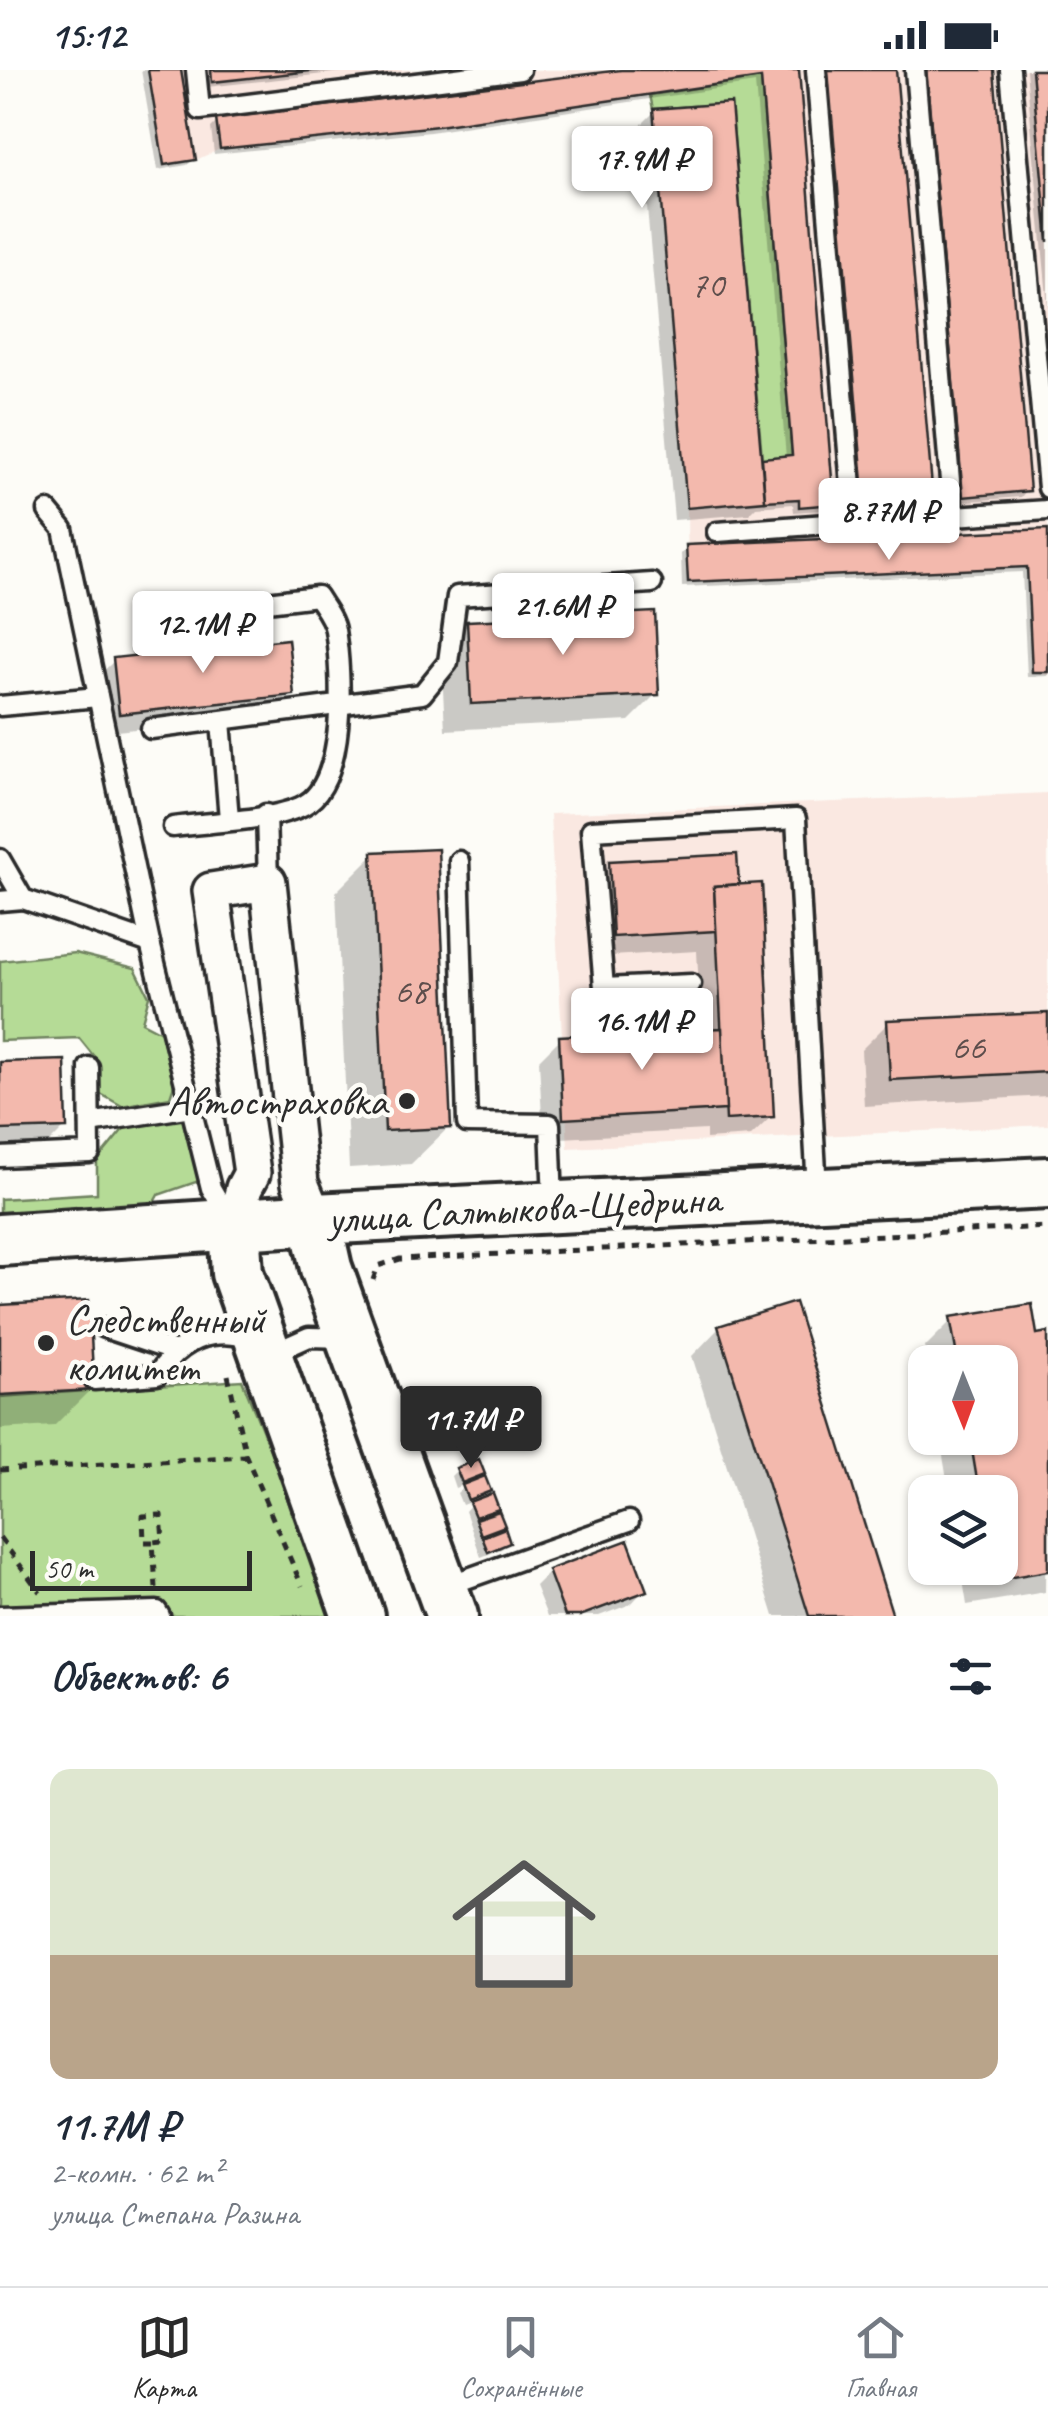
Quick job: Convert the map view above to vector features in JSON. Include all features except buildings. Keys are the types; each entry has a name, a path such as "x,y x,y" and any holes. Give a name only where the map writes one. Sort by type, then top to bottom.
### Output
{"main road":[{"name":"улица Салтыкова-Щедрина","path":"0,1240 316,1219 1048,1183"},
{"path":"316,1219 326,1268 447,1602"},
{"path":"234,1226 240,1336 358,1616"}],"street":[{"path":"234,1226 252,1173 211,891 268,882 300,1183 316,1219"}],"lane":[{"path":"196,70 200,110 520,70"},
{"path":"816,70 854,522"},
{"path":"915,70 954,516"},
{"path":"1010,70 1048,488"},
{"path":"718,532 1048,510"},
{"path":"48,511 62,529 150,943 211,1188 234,1226"},
{"path":"151,729 422,694 448,662 457,596 652,583"},
{"path":"143,616 317,596 335,626 338,707 332,766 325,788 302,806 173,827"},
{"path":"0,706 98,697"},
{"path":"221,720 229,819"},
{"path":"266,814 268,882"},
{"path":"691,984 604,988 592,830 796,819 817,1194"},
{"path":"0,859 23,899"},
{"path":"459,861 468,1123 550,1124 553,1208"},
{"path":"0,902 23,899 150,943"},
{"path":"0,1157 90,1153 89,1068"},
{"path":"90,1123 190,1107"},
{"path":"104,1328 173,1351 240,1336 280,1350 308,1337 353,1338"},
{"path":"94,1380 157,1375 173,1351"},
{"path":"447,1602 629,1521"},
{"path":"0,1616 159,1614"}],"path":[{"path":"373,1282 378,1266 400,1259 1048,1226"},
{"path":"240,1336 246,1456 308,1598"},
{"path":"0,1470 246,1456"},
{"path":"143,1516 161,1516 162,1541 153,1542 144,1542 143,1516"},
{"path":"0,1538 56,1614"},
{"path":"153,1542 159,1614"}],"shaded area":[{"path":"148,70 1048,70 1048,675 1032,672 1027,567 688,582 687,508 765,501 762,458 791,456 761,79 438,126 220,149 196,160 164,165"},
{"path":"1048,793 1048,1125 568,1148 550,814"}],"green space":[{"path":"761,78 792,455 762,458 731,103 653,109 650,95"},
{"path":"75,953 135,968 149,996 142,1022 161,1032 174,1085 170,1097 122,1106 99,1093 96,1059 79,1038 0,1041 0,961"},
{"path":"182,1119 199,1181 158,1195 148,1213 0,1221 0,1199 97,1193 97,1161 125,1127"},
{"path":"242,1380 337,1616 0,1616 0,1397"}],"place":[{"name":"Автостраховка","path":"407,1101"},
{"name":"Следственный комитет","path":"46,1343"}]}
